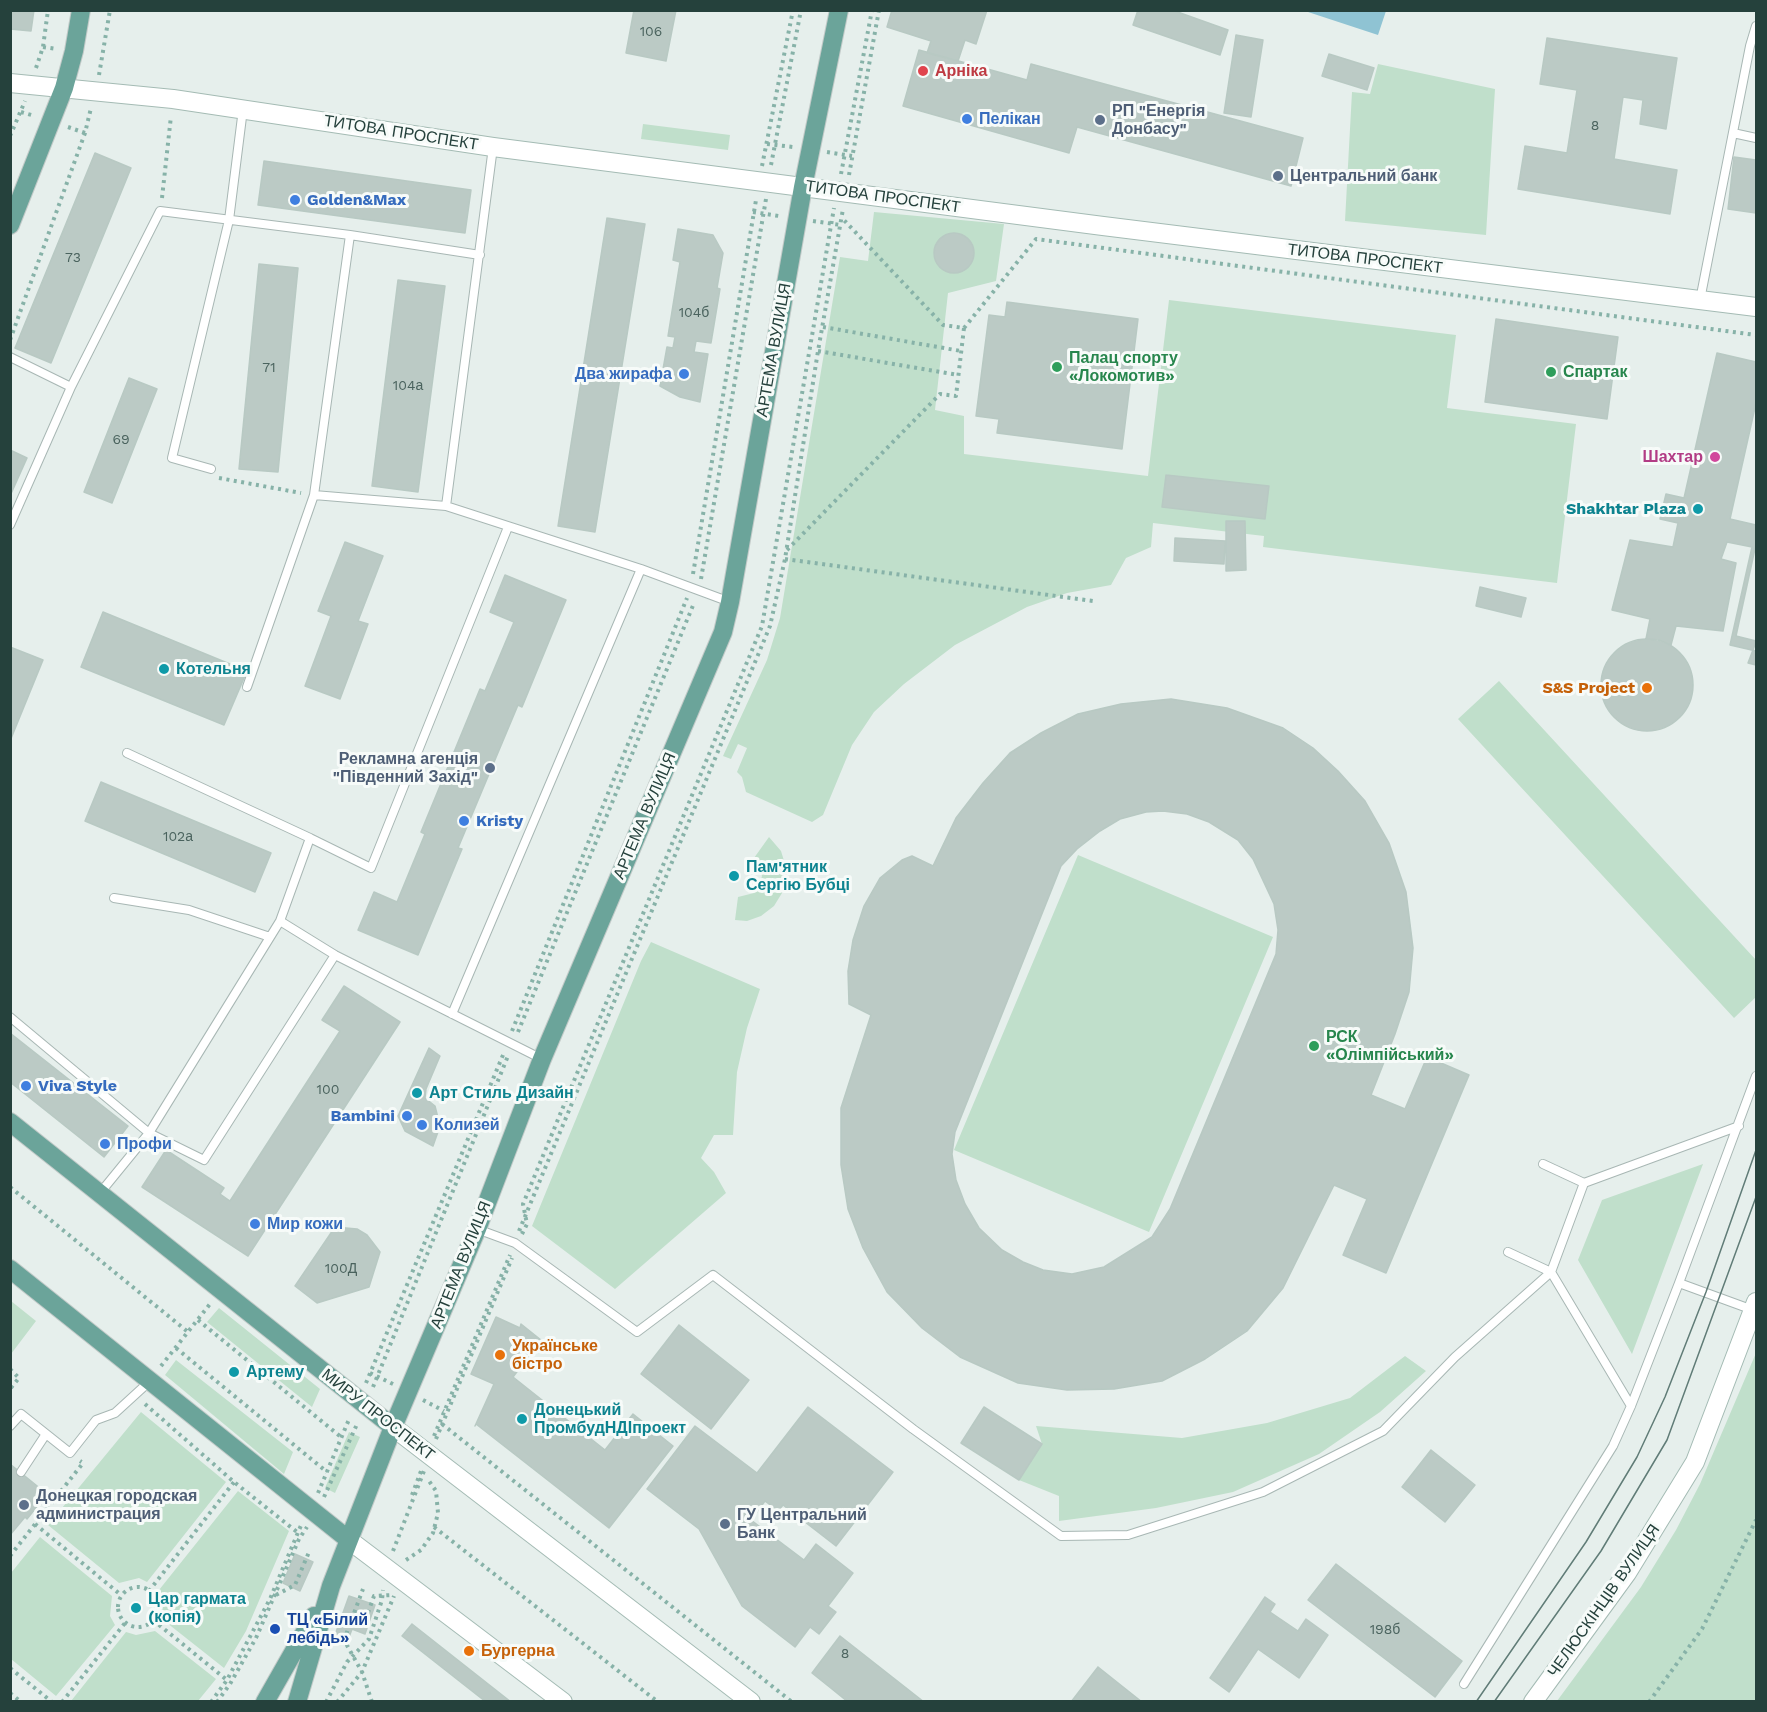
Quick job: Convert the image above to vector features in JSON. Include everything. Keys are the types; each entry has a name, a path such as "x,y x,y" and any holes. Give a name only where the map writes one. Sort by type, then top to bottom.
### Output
{"main road":[{"path":"10,225 64,88 74,51 81,10"},
{"name":"АРТЕМА ВУЛИЦЯ","path":"297,1701 331,1586 393,1427 477,1229 542,1059 723,632 803,187 838,10"},
{"name":"МИРУ ПРОСПЕКТ","path":"10,1122 393,1427"},
{"path":"10,1269 349,1540"},
{"name":"АРТЕМА ВУЛИЦЯ","path":"265,1701 331,1586"}],"street":[{"name":"ТИТОВА ПРОСПЕКТ","path":"10,83 173,99 493,147 1756,307"},
{"name":"ЧЕЛЮСКІНЦІВ ВУЛИЦЯ","path":"1533,1701 1627,1573 1695,1462 1755,1306"},
{"name":"МИРУ ПРОСПЕКТ","path":"393,1427 751,1701"},
{"path":"349,1540 560,1701"}],"lane":[{"path":"1700,300 1750,46 1756,26"},
{"path":"211,469 172,458 229,220 243,109"},
{"path":"1733,133 1756,138"},
{"path":"446,506 493,147"},
{"path":"10,525 71,387 160,211 350,235 480,255"},
{"path":"247,687 314,495 350,235"},
{"path":"10,357 71,387"},
{"path":"314,495 446,506 508,528 641,569 730,602"},
{"path":"127,753 371,868 508,528"},
{"path":"452,1014 641,569"},
{"path":"100,1194 149,1133 280,921 310,838"},
{"path":"114,898 189,910 270,937"},
{"path":"280,921 335,955 542,1059"},
{"path":"10,1017 149,1133 204,1160 335,955"},
{"path":"1464,1684 1612,1446 1631,1406 1679,1283 1756,1076"},
{"path":"1543,1164 1584,1183 1739,1126"},
{"path":"477,1229 515,1243 637,1332 713,1275 914,1429 1061,1536 1128,1535 1263,1492 1383,1431 1455,1357 1551,1272 1584,1183"},
{"path":"1508,1252 1551,1272 1631,1406"},
{"path":"1679,1283 1755,1306"},
{"path":"10,1426 21,1414 70,1453 96,1420 115,1413 150,1381"},
{"path":"21,1472 46,1434"}],"path":[{"path":"10,340 85,133 96,91 110,10"},
{"path":"211,1701 227,1680 272,1597 313,1512 361,1403 695,589 793,10"},
{"path":"217,1701 230,1684 256,1638 297,1532 313,1512 342,1437 361,1403 375,1362 510,1043 695,589 764,182 801,10"},
{"path":"160,211 173,99"},
{"path":"842,218 943,326 964,327"},
{"path":"786,550 940,394 956,396 964,327 1036,239 1756,335"},
{"path":"823,327 961,351"},
{"path":"818,351 958,375"},
{"path":"211,469 212,477 314,495"},
{"path":"785,559 1093,601"},
{"path":"10,1187 188,1332"},
{"path":"150,1381 221,1290"},
{"path":"198,1320 342,1437"},
{"path":"176,1348 327,1472"},
{"path":"10,1369 19,1378 10,1389"},
{"path":"135,1395 234,1482 297,1532"},
{"path":"439,1422 792,1701"},
{"path":"10,1556 83,1463 70,1453"},
{"path":"386,1568 404,1562 421,1550 433,1533 438,1513 436,1491 421,1470"},
{"path":"149,1591 234,1482"},
{"path":"1649,1701 1702,1629 1756,1520"},
{"path":"35,1524 121,1595"},
{"path":"434,1527 658,1701"},
{"path":"272,1597 295,1585 309,1552"},
{"path":"134,1587 149,1591 158,1604 158,1612 153,1620 140,1628 125,1623 117,1610 121,1595 134,1587"},
{"path":"337,1701 362,1672 344,1640 363,1589"},
{"path":"352,1617 366,1621 374,1596"},
{"path":"153,1620 227,1680"},
{"path":"62,1701 125,1623"},
{"path":"10,1668 52,1701"},
{"path":"10,1693 21,1701"}],"green space":[{"path":"1378,64 1495,89 1486,235 1345,221 1352,92 1370,94"},
{"path":"643,124 730,135 728,150 641,139"},
{"path":"874,212 1004,224 996,281 948,293 935,410 964,416 964,454 1148,476 1169,300 1456,335 1447,408 1576,424 1557,583 1263,547 1264,536 1153,523 1151,547 1126,558 1111,585 1067,593 1027,607 955,645 904,684 874,712 852,745 823,815 812,822 746,792 742,777 737,772 747,748 738,744 731,759 723,756 767,660 780,618 840,257 868,261"},
{"path":"1499,681 1756,960 1756,997 1734,1018 1458,719"},
{"path":"769,837 781,851 785,864 787,877 782,893 774,906 761,916 747,921 735,920 738,897 754,893 760,885 762,876 754,858"},
{"path":"1078,855 1273,937 1149,1232 954,1150"},
{"path":"651,942 760,989 747,1028 737,1072 733,1135 714,1135 701,1158 714,1172 726,1193 615,1289 532,1226 641,961"},
{"path":"1703,1164 1632,1354 1578,1260 1602,1200"},
{"path":"11,1301 36,1321 11,1354"},
{"path":"219,1308 320,1389 312,1407 207,1322"},
{"path":"1756,1353 1756,1701 1557,1701 1641,1587 1676,1530 1700,1484"},
{"path":"1405,1356 1426,1371 1380,1412 1319,1454 1233,1492 1156,1508 1059,1521 1059,1496 1019,1480 1042,1444 1036,1426 1182,1438 1267,1423 1350,1398"},
{"path":"176,1360 293,1452 284,1474 165,1375"},
{"path":"141,1412 226,1482 147,1582 139,1578 119,1583 48,1525"},
{"path":"349,1432 360,1437 335,1493 325,1488"},
{"path":"238,1491 289,1531 246,1631 224,1668 162,1619 163,1601 159,1590"},
{"path":"40,1537 112,1596 110,1616 115,1625 56,1696 11,1659 11,1573"},
{"path":"155,1631 216,1679 198,1701 71,1701 126,1632 136,1635"}],"water":[{"path":"1386,10 1378,35 1305,11"}],"building":[{"path":"10,10 34,10 31,31 10,29"},
{"path":"634,10 676,10 666,61 626,53"},
{"path":"892,10 987,10 976,44 965,40 958,61 927,53 931,41 887,27"},
{"path":"1138,10 1172,10 1228,30 1220,55 1133,25"},
{"path":"1236,35 1263,40 1251,117 1224,113"},
{"path":"1547,38 1677,58 1666,129 1640,124 1643,100 1623,97 1614,159 1677,170 1670,214 1518,189 1525,146 1567,153 1577,90 1540,84"},
{"path":"919,50 1027,80 1031,64 1303,138 1291,186 1077,127 1069,153 903,106"},
{"path":"1329,54 1374,68 1367,90 1322,76"},
{"path":"95,153 131,168 51,363 15,348"},
{"path":"1734,157 1756,160 1756,213 1728,209"},
{"path":"264,161 471,190 465,233 258,205"},
{"path":"607,218 645,224 595,532 558,526"},
{"path":"678,229 713,235 723,253 711,343 696,341 694,352 708,354 700,402 680,397 660,386 667,347 673,348 675,337 668,336 680,262 673,260"},
{"path":"954,233 962,234 968,239 973,245 973,261 968,267 962,272 954,273 946,272 940,267 935,261 934,253 935,245 940,239 946,234"},
{"path":"259,264 298,268 278,472 239,469"},
{"path":"398,280 445,286 418,492 372,486"},
{"name":"Палац спорту «Локомотив»","path":"1007,302 1138,319 1122,449 997,433 999,419 976,416 989,315 1005,317"},
{"name":"Спартак","path":"1496,319 1618,337 1607,419 1485,402"},
{"name":"Shakhtar Plaza","path":"1717,353 1756,362 1756,403 1730,519 1756,525 1756,651 1730,645 1752,547 1727,542 1721,559 1736,563 1723,631 1676,626 1671,645 1659,640 1646,639 1650,619 1612,610 1630,540 1673,547 1678,523 1660,519 1666,494 1684,498"},
{"path":"129,378 157,389 112,503 84,492"},
{"path":"10,450 27,458 10,496"},
{"path":"1166,475 1269,486 1265,519 1162,507"},
{"path":"1226,521 1245,521 1246,570 1226,571"},
{"path":"1175,538 1225,541 1224,564 1174,561"},
{"path":"345,542 383,556 358,621 368,624 340,699 305,686 331,616 318,611"},
{"path":"1756,544 1756,641 1736,636"},
{"path":"505,575 566,600 522,707 518,705 458,848 462,849 418,955 358,930 374,892 397,902 425,834 421,832 480,689 485,691 514,622 490,612"},
{"path":"1480,587 1526,598 1521,617 1476,606"},
{"name":"Котельня","path":"103,612 247,671 224,725 81,667"},
{"name":"S&S Project","path":"1647,639 1665,642 1680,652 1690,667 1693,685 1690,703 1680,718 1665,728 1647,731 1629,728 1614,718 1604,703 1601,685 1604,667 1614,652 1629,642"},
{"path":"1756,642 1756,665 1748,663"},
{"path":"10,647 43,660 10,741"},
{"name":"РСК «Олімпійський»","path":"1171,699 1227,708 1283,728 1313,748 1338,771 1365,801 1389,843 1406,892 1413,948 1409,992 1371,1095 1405,1109 1427,1057 1469,1075 1386,1273 1343,1255 1367,1199 1334,1185 1283,1288 1247,1331 1205,1359 1162,1381 1114,1389 1067,1390 1018,1383 960,1357 922,1328 887,1292 863,1248 848,1209 841,1165 841,1108 871,1015 849,1004 848,971 853,940 864,906 880,878 902,860 912,856 933,866 956,818 1010,753 1041,733 1078,714 1121,704","holes":["1163,811 1187,814 1209,822 1238,840 1253,859 1274,904 1278,930 1276,954 1170,1209 1152,1237 1104,1267 1072,1274 1043,1270 1002,1250 979,1228 965,1204 956,1180 952,1154 955,1132 1061,866 1077,849 1120,819 1146,812"]},
{"path":"101,782 271,853 255,892 85,821"},
{"path":"344,986 400,1022 248,1256 142,1187 166,1150 224,1188 220,1194 230,1201 340,1031 322,1020"},
{"path":"10,1033 128,1126 104,1157 10,1082"},
{"name":"Арт Стиль Дизайн","path":"429,1048 440,1056 426,1089 425,1098 435,1106 440,1126 433,1146 405,1131 398,1116"},
{"path":"335,1227 357,1229 367,1235 380,1252 369,1287 317,1303 295,1286"},
{"name":"Донецький ПромбудНДІпроект","path":"496,1317 520,1328 521,1324 541,1340 513,1377 605,1450 633,1414 673,1446 609,1528 476,1424 475,1426 494,1384 471,1374"},
{"path":"679,1325 749,1380 711,1429 641,1374"},
{"name":"ГУ Центральний Банк","path":"808,1407 893,1472 836,1546 783,1505 778,1511 765,1501 751,1520 804,1560 816,1544 853,1573 828,1606 836,1612 819,1634 810,1627 795,1647 742,1606 699,1529 647,1489 695,1426 757,1473"},
{"path":"984,1407 1042,1444 1019,1480 961,1443"},
{"path":"1431,1450 1475,1485 1445,1522 1402,1487"},
{"name":"Донецкая городская администрация","path":"10,1464 47,1494 27,1519 25,1517 10,1535"},
{"path":"295,1554 313,1562 300,1591 283,1583"},
{"path":"1336,1564 1462,1661 1435,1697 1308,1600"},
{"path":"349,1596 375,1605 365,1634 352,1629 348,1640 335,1635"},
{"path":"1265,1597 1275,1604 1270,1612 1298,1631 1306,1619 1328,1635 1299,1678 1258,1649 1229,1692 1210,1678"},
{"path":"412,1624 511,1702 486,1702 402,1636"},
{"path":"840,1636 924,1702 848,1702 812,1673"},
{"path":"1098,1667 1142,1702 1071,1702"}],"tram line":[{"path":"1476,1702 1586,1542 1637,1457 1665,1397 1706,1292 1756,1150"},
{"path":"1494,1702 1601,1551 1667,1440 1756,1197"}],"place":[{"name":"Арніка","path":"923,71"},
{"name":"Пелікан","path":"967,119"},
{"name":"РП \"Енергія Донбасу\"","path":"1100,120"},
{"name":"Центральний банк","path":"1278,176"},
{"name":"Golden&Max","path":"295,200"},
{"name":"Палац спорту «Локомотив»","path":"1057,367"},
{"name":"Спартак","path":"1551,372"},
{"name":"Два жирафа","path":"684,374"},
{"name":"Шахтар","path":"1715,457"},
{"name":"Shakhtar Plaza","path":"1698,509"},
{"name":"Котельня","path":"164,669"},
{"name":"S&S Project","path":"1647,688"},
{"name":"Рекламна агенція \"Південний Захід\"","path":"490,768"},
{"name":"Kristy","path":"464,821"},
{"name":"Пам'ятник Сергію Бубці","path":"734,876"},
{"name":"РСК «Олімпійський»","path":"1314,1046"},
{"name":"Viva Style","path":"26,1086"},
{"name":"Арт Стиль Дизайн","path":"417,1093"},
{"name":"Bambini","path":"407,1116"},
{"name":"Колизей","path":"422,1125"},
{"name":"Профи","path":"105,1144"},
{"name":"Мир кожи","path":"255,1224"},
{"name":"Українське бістро","path":"500,1355"},
{"name":"Артему","path":"234,1372"},
{"name":"Донецький ПромбудНДІпроект","path":"522,1419"},
{"name":"Донецкая городская администрация","path":"24,1505"},
{"name":"ГУ Центральний Банк","path":"725,1524"},
{"name":"Цар гармата (копія)","path":"136,1608"},
{"name":"ТЦ «Білий лебідь»","path":"275,1629"},
{"name":"Бургерна","path":"469,1651"}]}
